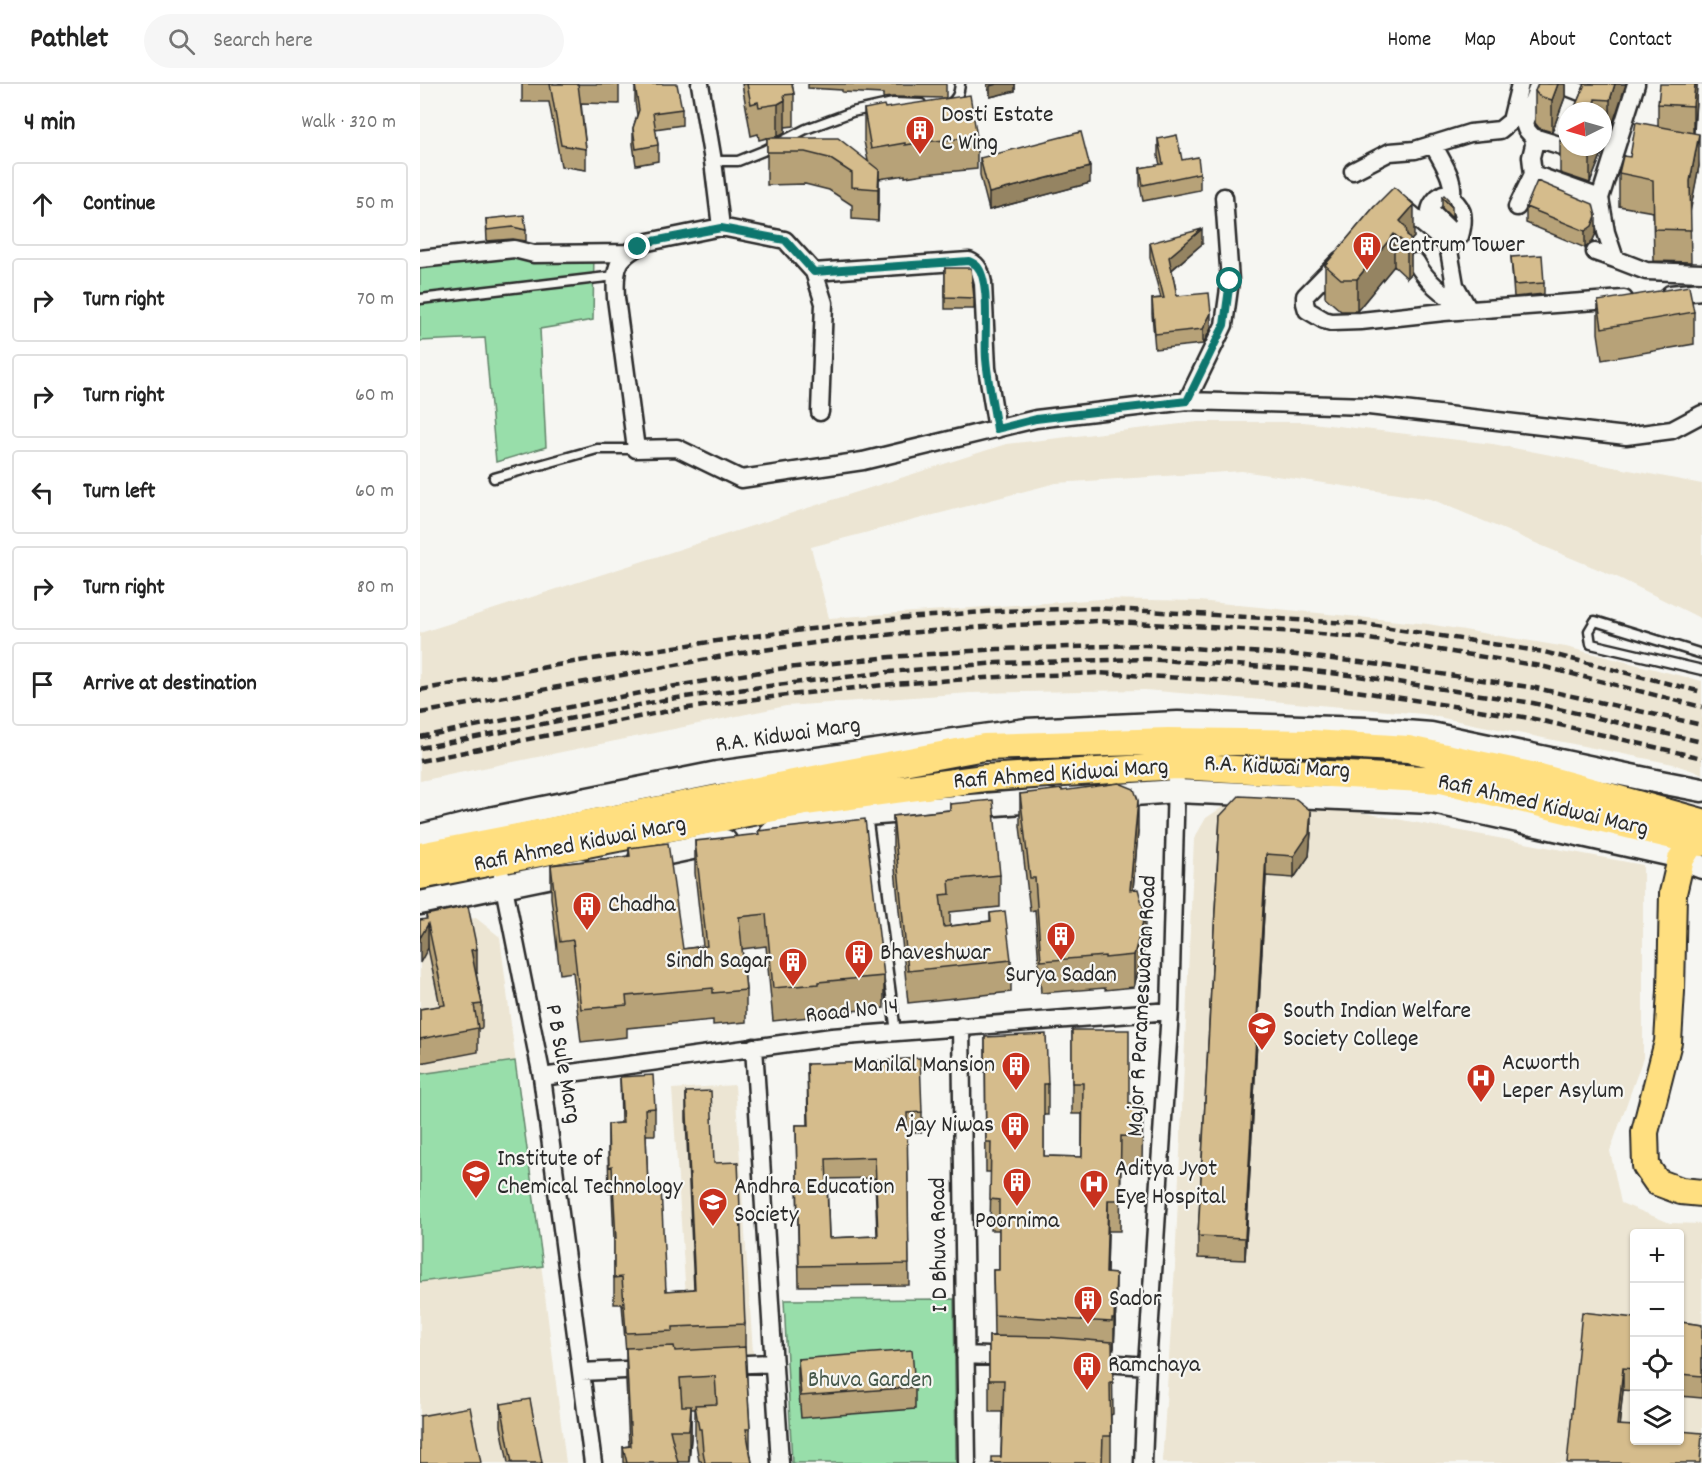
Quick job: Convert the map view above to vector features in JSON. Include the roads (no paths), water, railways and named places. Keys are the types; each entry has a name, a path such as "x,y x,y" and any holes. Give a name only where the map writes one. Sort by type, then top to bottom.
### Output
{"main road":[{"name":"Rafi Ahmed Kidwai Marg","path":"420,876 494,840 984,747 1177,755 1442,780 1697,843"},
{"path":"420,856 494,840"},
{"path":"1697,843 1673,893 1668,1042 1645,1132 1646,1166 1657,1182 1681,1191 1702,1193"}],"street":[{"path":"700,84 721,228"},
{"path":"1353,171 1390,152 1415,150 1470,133 1500,130 1511,121 1520,84"},
{"path":"1539,84 1524,123 1533,137 1558,145"},
{"path":"1560,84 1593,98"},
{"path":"1614,259 1605,232 1600,198 1636,84"},
{"path":"1517,207 1533,174 1531,157 1533,137"},
{"path":"1433,144 1449,192"},
{"path":"1533,174 1600,198"},
{"path":"1187,401 1224,325 1230,281 1224,197"},
{"path":"1383,216 1395,205 1400,206 1448,245 1455,285 1469,310"},
{"path":"820,412 824,303 814,272 785,240 721,228 648,242 628,253 620,261 615,276 616,298 636,448 677,448 741,479 863,461 1036,419 1187,401 1369,406 1626,436 1672,430 1702,414"},
{"path":"1352,248 1305,296 1307,310 1324,320 1331,322 1361,321 1702,291"},
{"path":"420,259 514,249 534,254 628,253"},
{"path":"1595,252 1646,271 1702,273"},
{"path":"814,272 969,261 976,264 981,272 983,283 986,362 997,429"},
{"path":"1416,262 1422,273 1446,296 1469,310"},
{"name":"R.A. Kidwai Marg","path":"620,863 866,814 1075,798 1177,755 1365,729 1431,734 1702,789"},
{"name":"Major R Parameswaran Road","path":"1143,1463 1170,1011 1177,755"},
{"path":"420,836 494,840"},
{"name":"P B Sule Marg","path":"494,840 542,1077 593,1463"},
{"path":"420,903 597,867"},
{"name":"Road No 14","path":"542,1077 832,1037 1170,1011"},
{"name":"I D Bhuva Road","path":"961,1026 967,1463"},
{"path":"754,1047 780,1463"},
{"path":"965,1355 1028,1358"},
{"path":"1071,1360 1147,1366"},
{"path":"705,1366 774,1363"},
{"path":"581,1372 660,1368"}],"lane":[{"path":"942,104 950,104 956,98 960,92 960,84"},
{"path":"713,161 738,161 806,129 852,112 893,104 933,104"},
{"path":"420,299 615,276"},
{"path":"494,478 597,449 636,448"},
{"path":"1702,654 1595,621 1589,631 1591,644 1702,670"},
{"path":"866,814 896,1032"}],"railway":[{"path":"420,690 579,661 892,619 998,611 1096,608 1364,624 1544,652 1702,692"},
{"path":"420,713 734,654 821,642 997,626 1098,621 1298,632 1363,638 1541,666 1702,707"},
{"path":"420,737 670,687 778,669 890,657 998,649 1146,645 1296,655 1360,662 1536,688 1702,725"},
{"path":"420,748 670,699 776,685 997,663 1146,659 1296,669 1358,676 1533,703 1702,742"},
{"path":"420,761 673,710 779,696 893,684 1098,673 1356,691 1530,718 1702,758"}],"place":[{"name":"Dosti Estate C Wing","path":"920,156"},
{"name":"Centrum Tower","path":"1367,272"},
{"name":"Chadha","path":"587,932"},
{"name":"Surya Sadan","path":"1061,962"},
{"name":"Bhaveshwar","path":"859,980"},
{"name":"Sindh Sagar","path":"793,988"},
{"name":"South Indian Welfare Society College","path":"1262,1052"},
{"name":"Manilal Mansion","path":"1016,1092"},
{"name":"Acworth Leper Asylum","path":"1481,1104"},
{"name":"Ajay Niwas","path":"1015,1152"},
{"name":"Institute of Chemical Technology","path":"476,1200"},
{"name":"Poornima","path":"1017,1208"},
{"name":"Aditya Jyot Eye Hospital","path":"1094,1210"},
{"name":"Andhra Education Society","path":"713,1228"},
{"name":"Sador","path":"1088,1326"},
{"name":"Ramchaya","path":"1087,1392"}],"park label":[{"name":"Bhuva Garden","path":"870,1381"}]}
